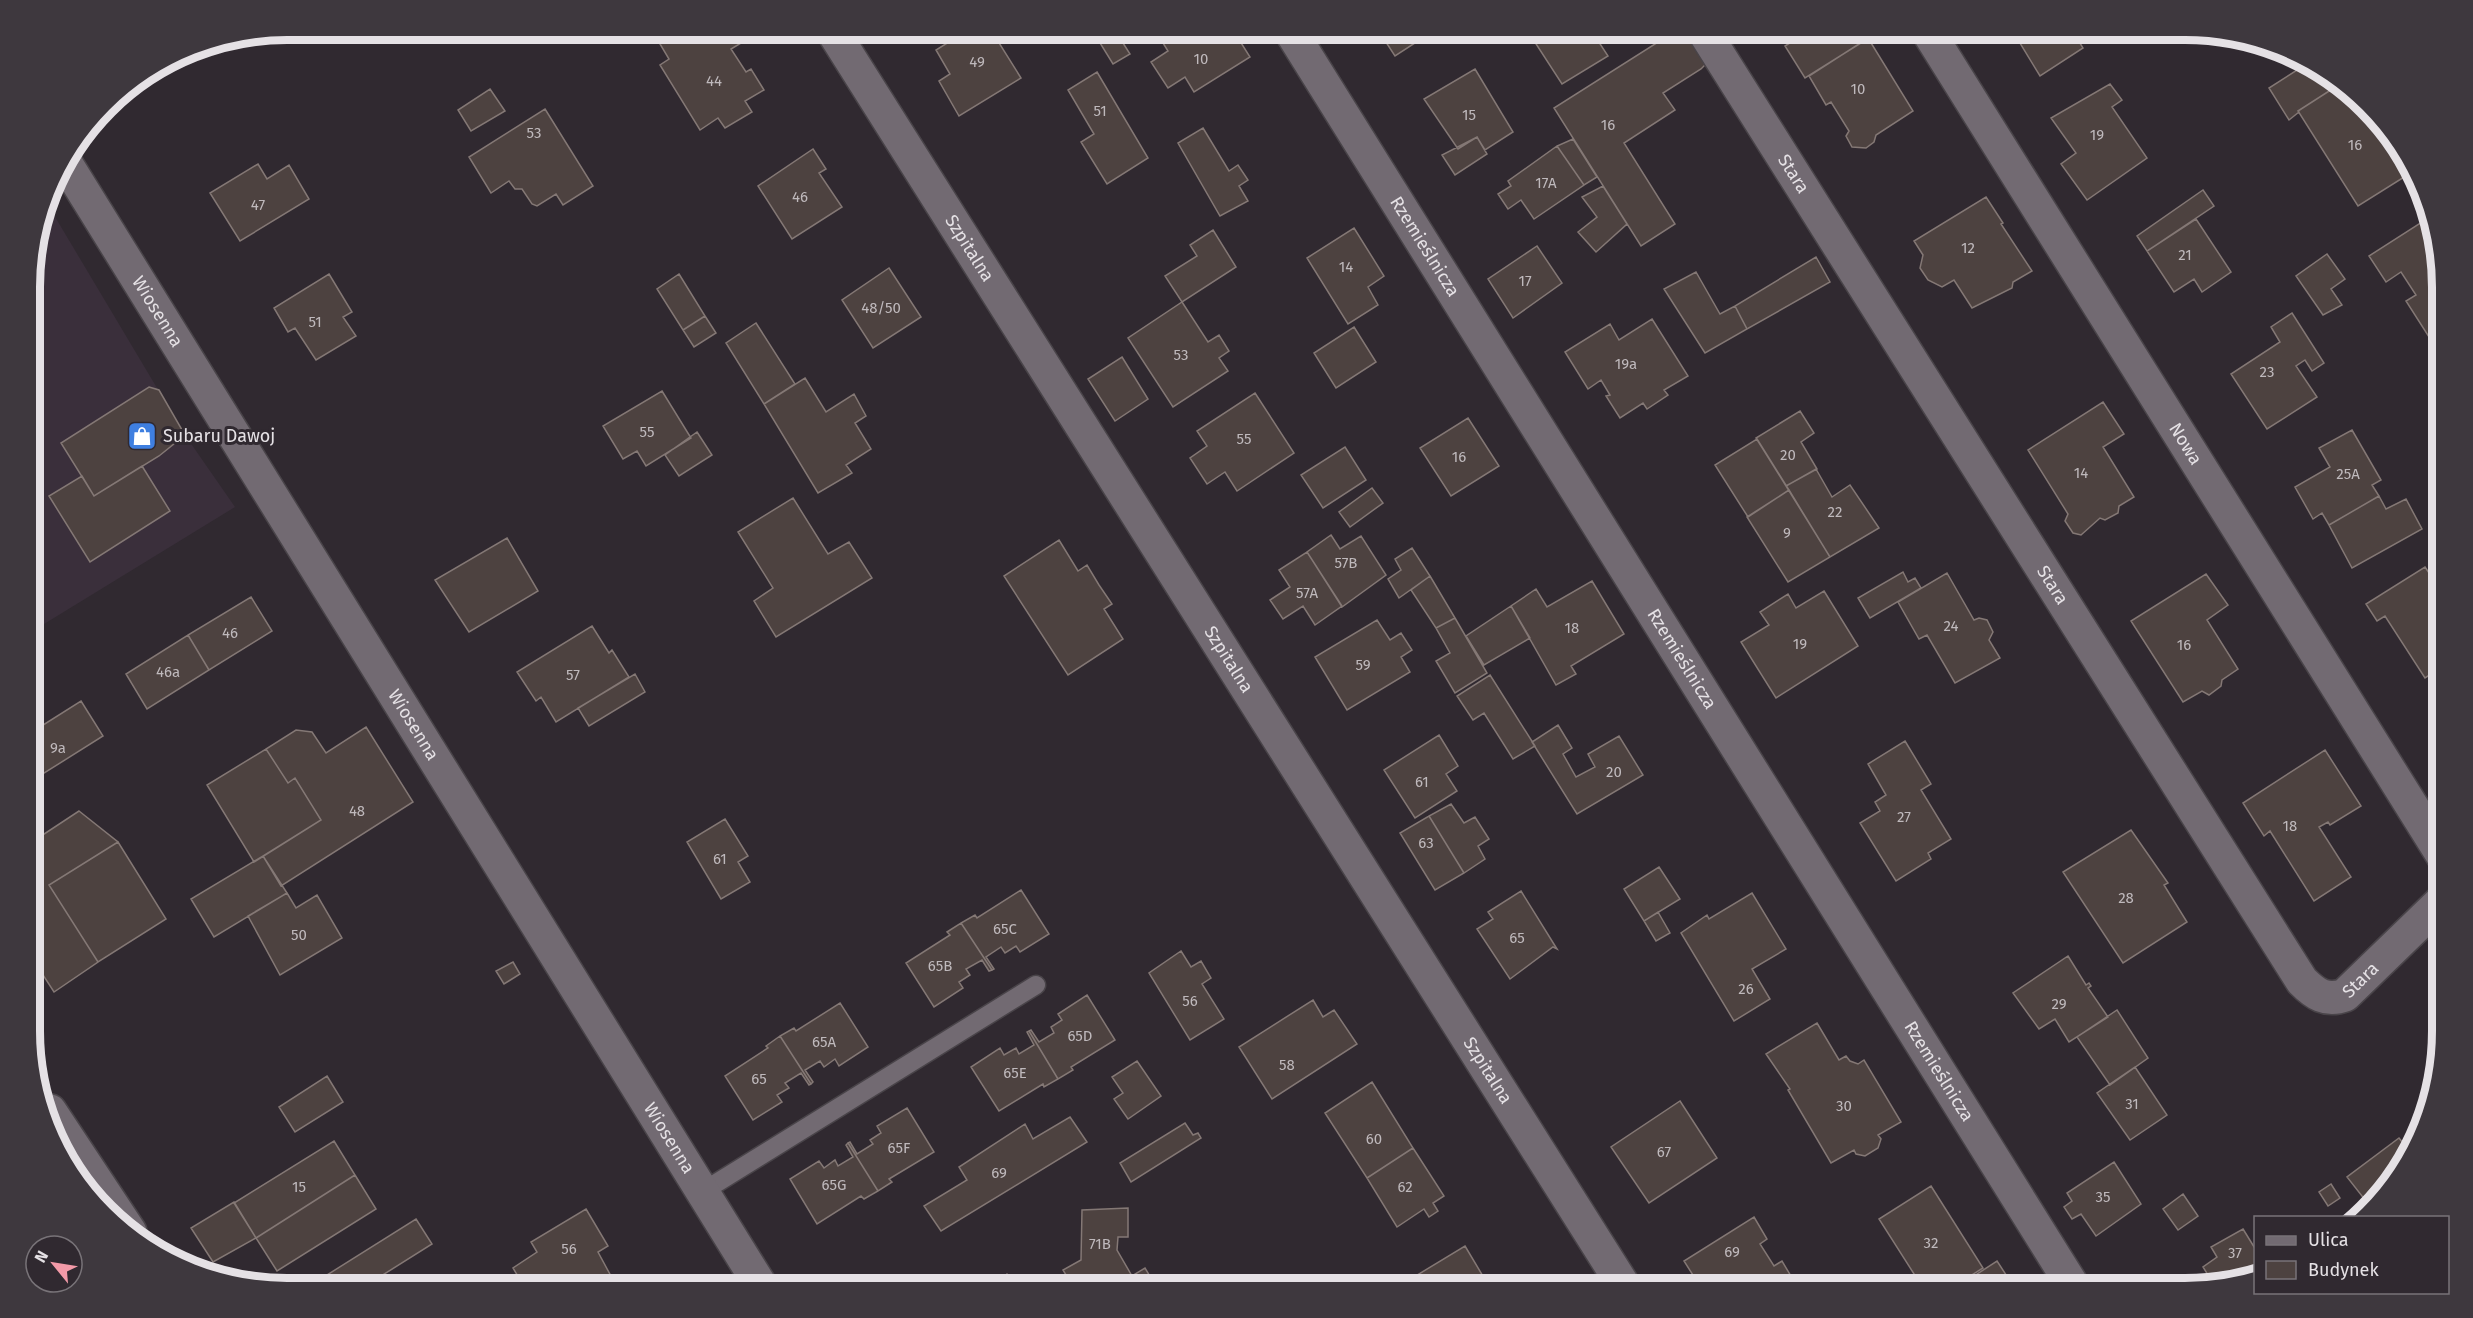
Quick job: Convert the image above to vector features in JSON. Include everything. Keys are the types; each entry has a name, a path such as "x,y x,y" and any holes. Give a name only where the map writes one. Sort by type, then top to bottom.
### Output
{"street":[{"name":"Szpitalna","path":"838,40 1619,1278"},
{"name":"Rzemieślnicza","path":"1296,40 2067,1278"},
{"name":"Stara","path":"1709,40 2302,981 2315,993 2326,998 2334,999 2345,995 2432,911"},
{"name":"Nowa","path":"1933,40 2432,840"},
{"name":"Wiosenna","path":"70,171 756,1278"},
{"path":"59,1124 110,1202"}],"lane":[{"path":"702,1192 1036,985"}],"shaded area":[{"path":"53,213 185,435 235,507 40,626 40,288 45,240"}],"building":[{"path":"666,40 746,40 731,49 746,72 751,69 764,90 745,101 752,112 725,128 718,118 700,130 660,65 669,59 660,44"},
{"path":"952,40 997,40 1021,78 959,116 939,81 950,74 936,50"},
{"path":"1098,40 1121,40 1130,54 1113,64"},
{"path":"1161,40 1239,40 1250,57 1194,92 1185,77 1168,88 1151,62 1168,51"},
{"path":"1385,40 1420,40 1395,56"},
{"path":"1533,40 1598,40 1608,56 1562,84"},
{"path":"1661,40 1696,40 1709,61 1701,69 1663,93 1675,110 1624,143 1675,224 1641,246 1554,108"},
{"path":"1794,40 1859,40 1861,43 1805,78 1785,46"},
{"path":"1865,40 1869,40 1913,111 1876,135 1874,142 1866,148 1852,147 1846,136 1849,131 1831,102 1826,105 1809,76"},
{"path":"2018,40 2078,40 2083,48 2040,76"},
{"path":"1475,69 1513,132 1485,150 1477,137 1458,149 1424,99"},
{"path":"2299,69 2332,89 2298,111 2289,120 2269,88"},
{"path":"1097,72 1148,158 1107,184 1081,142 1094,134 1068,90"},
{"path":"2110,84 2122,100 2112,107 2147,158 2087,200 2061,164 2076,153 2051,118"},
{"path":"490,89 505,111 471,131 458,110"},
{"path":"2332,89 2371,125 2391,150 2406,176 2358,206 2298,111"},
{"path":"545,109 593,186 563,205 556,194 537,206 532,204 522,189 515,189 509,181 491,193 469,157"},
{"path":"1203,128 1229,171 1238,165 1248,180 1239,186 1248,201 1220,216 1178,143"},
{"path":"1477,137 1487,154 1455,175 1442,155"},
{"path":"1573,139 1597,177 1584,185 1557,146"},
{"path":"1557,146 1584,185 1534,219 1521,200 1508,209 1498,194 1511,186 1508,181"},
{"path":"813,149 826,169 819,173 842,207 792,239 758,186"},
{"path":"258,164 267,179 289,165 309,199 240,241 210,193"},
{"path":"1603,186 1627,224 1596,252 1578,232 1597,217 1582,197"},
{"path":"2203,190 2214,206 2147,251 2137,236"},
{"path":"1986,197 2032,271 2013,282 2012,288 1972,308 1954,280 1942,287 1928,280 1920,268 1923,255 1914,241"},
{"path":"2196,219 2231,272 2202,292 2194,279 2174,292 2147,251"},
{"path":"2423,221 2432,272 2432,335 2429,337 2406,301 2416,295 2401,272 2386,282 2369,256"},
{"path":"1354,228 1384,276 1368,287 1378,305 1348,324 1307,258"},
{"path":"1213,230 1236,267 1182,302 1165,276 1197,256 1190,245"},
{"path":"1537,246 1562,283 1513,318 1488,279"},
{"path":"2327,254 2345,279 2331,289 2342,305 2323,315 2296,276"},
{"path":"1816,257 1830,282 1747,329 1735,306"},
{"path":"889,268 921,317 873,348 842,300"},
{"path":"1696,272 1720,314 1735,306 1747,329 1705,353 1664,289"},
{"path":"329,274 352,312 343,317 356,336 316,360 295,328 288,332 274,308"},
{"path":"679,274 705,316 683,330 657,289"},
{"path":"1182,302 1208,342 1219,335 1229,351 1219,358 1228,371 1173,407 1128,338"},
{"path":"2292,313 2324,363 2312,371 2305,360 2296,366 2317,397 2267,429 2231,374 2280,342 2271,327"},
{"path":"705,316 716,333 694,347 683,330"},
{"path":"1652,319 1688,376 1664,390 1668,395 1647,409 1643,403 1620,418 1606,396 1610,395 1601,380 1588,389 1565,352 1610,324 1619,340"},
{"path":"756,323 795,384 764,404 726,343"},
{"path":"1354,327 1376,362 1336,388 1314,353"},
{"path":"1122,357 1148,399 1115,421 1088,379"},
{"path":"805,378 826,412 854,394 866,416 855,423 871,449 846,465 852,473 818,493 764,404"},
{"path":"149,387 159,390 185,435 159,456 94,496 61,443"},
{"path":"662,391 691,438 646,466 637,451 623,459 603,426"},
{"path":"1255,393 1294,453 1237,491 1225,472 1207,484 1190,458 1207,446 1197,431"},
{"path":"2103,402 2124,434 2103,447 2134,497 2119,506 2118,513 2105,520 2100,518 2081,535 2073,533 2065,521 2068,514 2028,450"},
{"path":"1800,411 1814,433 1801,442 1817,469 1786,486 1756,438"},
{"path":"1468,418 1499,466 1451,496 1420,448"},
{"path":"2352,430 2381,480 2372,485 2379,496 2329,525 2322,513 2313,519 2295,487 2330,467 2319,448"},
{"path":"697,432 712,455 679,476 665,455"},
{"path":"1757,439 1789,490 1748,517 1715,465"},
{"path":"1345,447 1366,480 1323,508 1301,475"},
{"path":"142,466 170,511 90,562 49,496 82,476 94,496"},
{"path":"1816,469 1832,497 1850,485 1879,528 1830,557 1786,486"},
{"path":"1372,488 1383,503 1350,527 1339,512"},
{"path":"1789,490 1830,557 1788,582 1747,517"},
{"path":"2379,496 2386,509 2406,499 2422,529 2352,568 2329,525"},
{"path":"793,498 828,554 849,542 872,578 776,637 754,601 773,588 738,532"},
{"path":"1331,535 1340,549 1361,536 1386,575 1342,607 1307,552"},
{"path":"507,538 538,591 469,632 435,580"},
{"path":"1059,540 1078,571 1087,565 1112,604 1104,609 1123,639 1068,675 1004,576"},
{"path":"1412,548 1430,576 1399,598 1388,579 1401,570 1395,559"},
{"path":"1307,552 1342,606 1315,625 1303,606 1283,619 1270,600 1290,587 1279,570"},
{"path":"2425,567 2432,577 2432,673 2425,678 2385,616 2377,621 2366,604"},
{"path":"1903,572 1908,582 1915,578 1921,588 1870,618 1858,598"},
{"path":"1947,573 1974,620 1979,618 1987,620 1993,632 1989,640 2000,658 1955,683 1927,635 1919,639 1898,602"},
{"path":"2206,574 2228,605 2207,620 2238,669 2222,680 2221,686 2209,695 2202,691 2183,702 2131,621"},
{"path":"1430,576 1455,618 1436,628 1411,590"},
{"path":"1592,581 1624,634 1571,666 1576,674 1556,685 1511,606 1536,589 1547,607"},
{"path":"1824,591 1858,646 1776,698 1741,642 1769,625 1760,612 1788,594 1796,608"},
{"path":"251,597 272,631 209,670 188,635"},
{"path":"1511,606 1530,638 1484,665 1466,636"},
{"path":"1455,618 1487,673 1455,693 1436,661 1450,653 1436,628"},
{"path":"1377,620 1390,640 1401,633 1412,650 1401,657 1410,672 1347,710 1315,657"},
{"path":"592,626 609,653 612,650 629,677 556,722 541,697 536,701 517,672"},
{"path":"188,635 209,670 147,709 126,674"},
{"path":"635,674 645,692 589,726 578,708"},
{"path":"1490,675 1535,746 1513,759 1484,713 1473,720 1457,696"},
{"path":"81,701 103,736 41,775 40,727"},
{"path":"1558,725 1572,748 1563,754 1576,777 1595,767 1588,754 1619,736 1643,775 1577,814 1532,742"},
{"path":"366,727 413,802 281,886 263,856 321,820 295,778 288,783 266,749 296,730 312,732 326,753"},
{"path":"1439,735 1458,766 1446,774 1457,791 1415,818 1384,770"},
{"path":"1905,741 1931,784 1921,790 1951,839 1928,853 1931,859 1896,881 1860,823 1880,811 1875,802 1886,795 1868,764"},
{"path":"266,749 288,783 295,778 321,820 254,862 207,785"},
{"path":"2325,750 2361,806 2330,825 2328,822 2319,827 2351,877 2314,901 2270,831 2264,836 2243,803"},
{"path":"1451,804 1464,823 1475,817 1489,839 1478,846 1485,859 1464,873 1429,816"},
{"path":"79,811 118,842 49,885 98,962 54,992 40,970 40,837"},
{"path":"1429,816 1464,873 1435,890 1400,833"},
{"path":"725,819 748,856 738,862 750,882 721,899 687,842"},
{"path":"2131,830 2168,883 2164,885 2187,922 2123,963 2063,872"},
{"path":"118,842 166,919 98,962 49,885"},
{"path":"263,856 287,893 214,937 191,899"},
{"path":"1659,867 1680,899 1644,921 1624,889"},
{"path":"1021,890 1049,934 1020,952 1016,946 1005,953 1001,947 986,957 994,969 992,970 961,923 975,915 977,918"},
{"path":"1521,891 1557,949 1553,947 1510,979 1477,929 1493,919 1488,912"},
{"path":"287,893 296,908 317,895 342,938 280,975 248,916"},
{"path":"1752,893 1786,949 1752,969 1770,999 1734,1021 1681,933 1707,915 1709,919"},
{"path":"1658,912 1670,933 1656,941 1644,921"},
{"path":"961,923 992,970 989,971 982,960 966,969 970,975 959,982 963,988 934,1007 906,963 950,935 947,932"},
{"path":"1181,951 1191,967 1201,961 1211,978 1202,984 1224,1019 1190,1040 1149,973"},
{"path":"2068,956 2086,985 2089,983 2091,986 2088,988 2108,1017 2069,1042 2055,1019 2039,1029 2013,993"},
{"path":"513,962 520,974 504,984 496,971"},
{"path":"1087,995 1115,1040 1071,1067 1073,1070 1058,1079 1029,1031 1031,1030 1039,1042 1054,1033 1051,1027 1062,1020 1058,1014"},
{"path":"1313,1000 1323,1017 1334,1010 1357,1044 1272,1099 1239,1047"},
{"path":"840,1003 868,1047 839,1066 835,1059 824,1067 820,1061 805,1070 813,1082 811,1084 780,1036 794,1028 796,1031"},
{"path":"2117,1010 2148,1058 2110,1085 2077,1037"},
{"path":"1817,1023 1839,1060 1846,1056 1850,1061 1858,1064 1864,1060 1901,1122 1878,1135 1881,1139 1878,1148 1865,1156 1856,1154 1854,1150 1831,1163 1788,1090 1790,1089 1766,1054"},
{"path":"1029,1031 1058,1079 1044,1087 1043,1084 999,1111 971,1067 1000,1048 1004,1055 1016,1048 1019,1054 1034,1045 1027,1032"},
{"path":"780,1036 811,1084 809,1085 801,1073 785,1083 789,1088 777,1095 782,1102 753,1120 725,1076 768,1048 766,1046"},
{"path":"1137,1061 1161,1096 1128,1119 1114,1099 1123,1093 1112,1077"},
{"path":"2135,1067 2167,1115 2130,1140 2097,1093"},
{"path":"327,1076 343,1102 295,1132 279,1107"},
{"path":"1372,1082 1413,1148 1367,1178 1325,1113"},
{"path":"1680,1101 1717,1158 1649,1203 1611,1147"},
{"path":"907,1108 934,1152 889,1179 892,1182 878,1191 848,1143 850,1142 857,1154 873,1144 870,1140 881,1133 877,1126"},
{"path":"1070,1117 1087,1142 941,1231 924,1206 967,1180 959,1167 1025,1124 1033,1139"},
{"path":"1185,1123 1193,1135 1198,1133 1201,1138 1131,1182 1120,1163"},
{"path":"2399,1138 2404,1145 2391,1168 2365,1200 2347,1177"},
{"path":"334,1141 355,1175 256,1238 234,1203"},
{"path":"848,1143 878,1191 864,1199 861,1196 817,1224 790,1179 819,1161 824,1168 835,1160 838,1166 853,1157 846,1145"},
{"path":"1413,1148 1444,1196 1433,1203 1438,1211 1429,1217 1424,1209 1397,1227 1367,1178"},
{"path":"2114,1162 2141,1204 2096,1236 2081,1214 2072,1219 2064,1207 2072,1201 2067,1193"},
{"path":"355,1175 376,1209 277,1271 256,1238"},
{"path":"2331,1184 2340,1198 2328,1206 2319,1192"},
{"path":"1931,1186 1983,1268 1967,1278 1917,1278 1879,1219"},
{"path":"2183,1194 2198,1216 2178,1230 2163,1209"},
{"path":"234,1202 256,1238 213,1262 191,1228"},
{"path":"1128,1208 1128,1237 1118,1237 1117,1250 1132,1276 1145,1268 1151,1278 1068,1278 1063,1270 1081,1260 1082,1210"},
{"path":"586,1209 608,1246 598,1252 612,1278 519,1278 513,1268 537,1252 531,1242"},
{"path":"1754,1217 1767,1239 1760,1244 1774,1266 1782,1261 1792,1278 1695,1278 1684,1261"},
{"path":"416,1219 432,1244 378,1278 322,1278"},
{"path":"2243,1229 2254,1247 2254,1267 2209,1276 2203,1267 2217,1257 2211,1247"},
{"path":"1465,1246 1484,1278 1412,1278"},
{"path":"1997,1261 2008,1278 1971,1278"}],"place":[{"name":"Subaru Dawoj","path":"142,436"}]}
